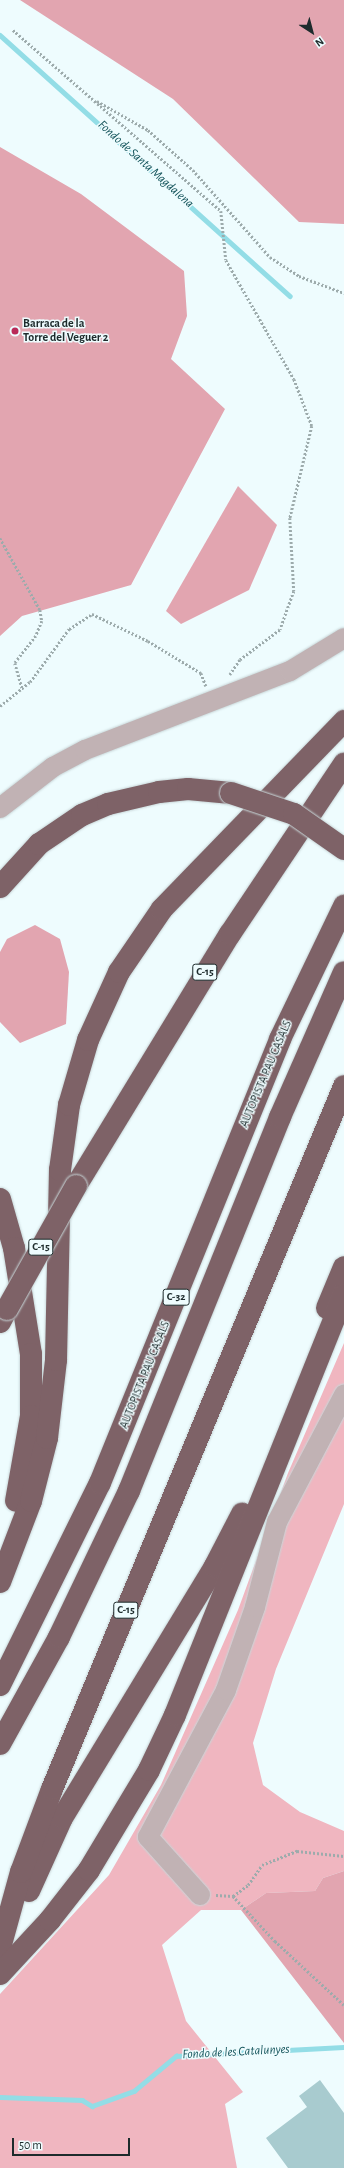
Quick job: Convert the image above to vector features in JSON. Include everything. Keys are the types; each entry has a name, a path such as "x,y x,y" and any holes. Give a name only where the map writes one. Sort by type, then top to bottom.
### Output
{"highway":[{"path":"0,1582 29,1507 47,1438 56,1360 60,1170 69,1105 88,1040 120,972 162,909 344,721"},
{"name":"C-15","path":"4,1315 76,1186 230,934 344,764"},
{"path":"0,870 55,819 105,794 158,781 188,779 300,805 344,835"},
{"path":"0,888 39,844 82,815 108,804 159,792 188,789 232,788 294,814 344,849"},
{"name":"AUTOPISTA PAU CASALS","path":"0,1685 100,1482 277,1046 344,906"},
{"name":"C-32","path":"0,1744 59,1638 129,1491 280,1116 344,972"},
{"name":"C-15","path":"0,1948 21,1872 52,1789 344,1086"},
{"path":"0,1199 14,1248 29,1327 32,1386 23,1473 0,1552"},
{"path":"8,1919 28,1893 49,1844 77,1791 233,1533 272,1448 344,1267"},
{"path":"0,1974 50,1920 89,1870 149,1770 175,1715 344,1295"}],"street":[{"path":"0,808 53,767 85,750 211,700 290,671 344,638"},
{"path":"200,1895 148,1837 226,1690 255,1607 277,1522 344,1395"}],"path":[{"path":"13,30 95,100 148,130 193,170 270,258 299,276 344,292"},
{"path":"20,36 221,211 226,260 294,379 312,426 290,518 294,592 280,630 240,660 228,677"},
{"path":"0,538 40,610 42,621 36,636 15,662 22,688"},
{"path":"0,706 22,688 69,629 92,614 148,641 201,673 211,700"},
{"path":"200,1895 234,1896 248,1885 262,1865 297,1851 344,1856"},
{"path":"234,1896 275,1941 344,2005"}],"shaded area":[{"path":"20,0 344,0 344,224 299,222 173,99"},
{"path":"0,147 81,194 184,271 187,316 171,359 225,409 131,585 22,616 0,636"},
{"path":"238,486 277,525 249,590 181,624 166,611"},
{"path":"35,925 60,939 69,972 66,1024 20,1043 0,1022 0,952 7,939"},
{"path":"344,1343 344,1504 276,1669 253,1743 263,1785 300,1812 344,1831 344,1871 323,1878 315,1891 266,1893 241,1910 201,1910 162,1945 186,2021 243,2092 225,2104 237,2168 0,2168 0,1994 109,1875 161,1785 238,1610 288,1473"},
{"path":"344,1871 344,2043 241,1910 266,1893 315,1891 323,1878"}],"building":[{"path":"320,2080 344,2113 344,2168 288,2168 266,2138 307,2107 299,2096"}],"waterway":[{"name":"Fondo de Santa Magdalena","path":"0,35 290,296"},
{"name":"Fondo de les Catalunyes","path":"0,2097 82,2100 92,2106 134,2091 176,2056 344,2047"}],"place":[{"name":"Barraca de la Torre del Veguer 2","path":"15,331"}]}
